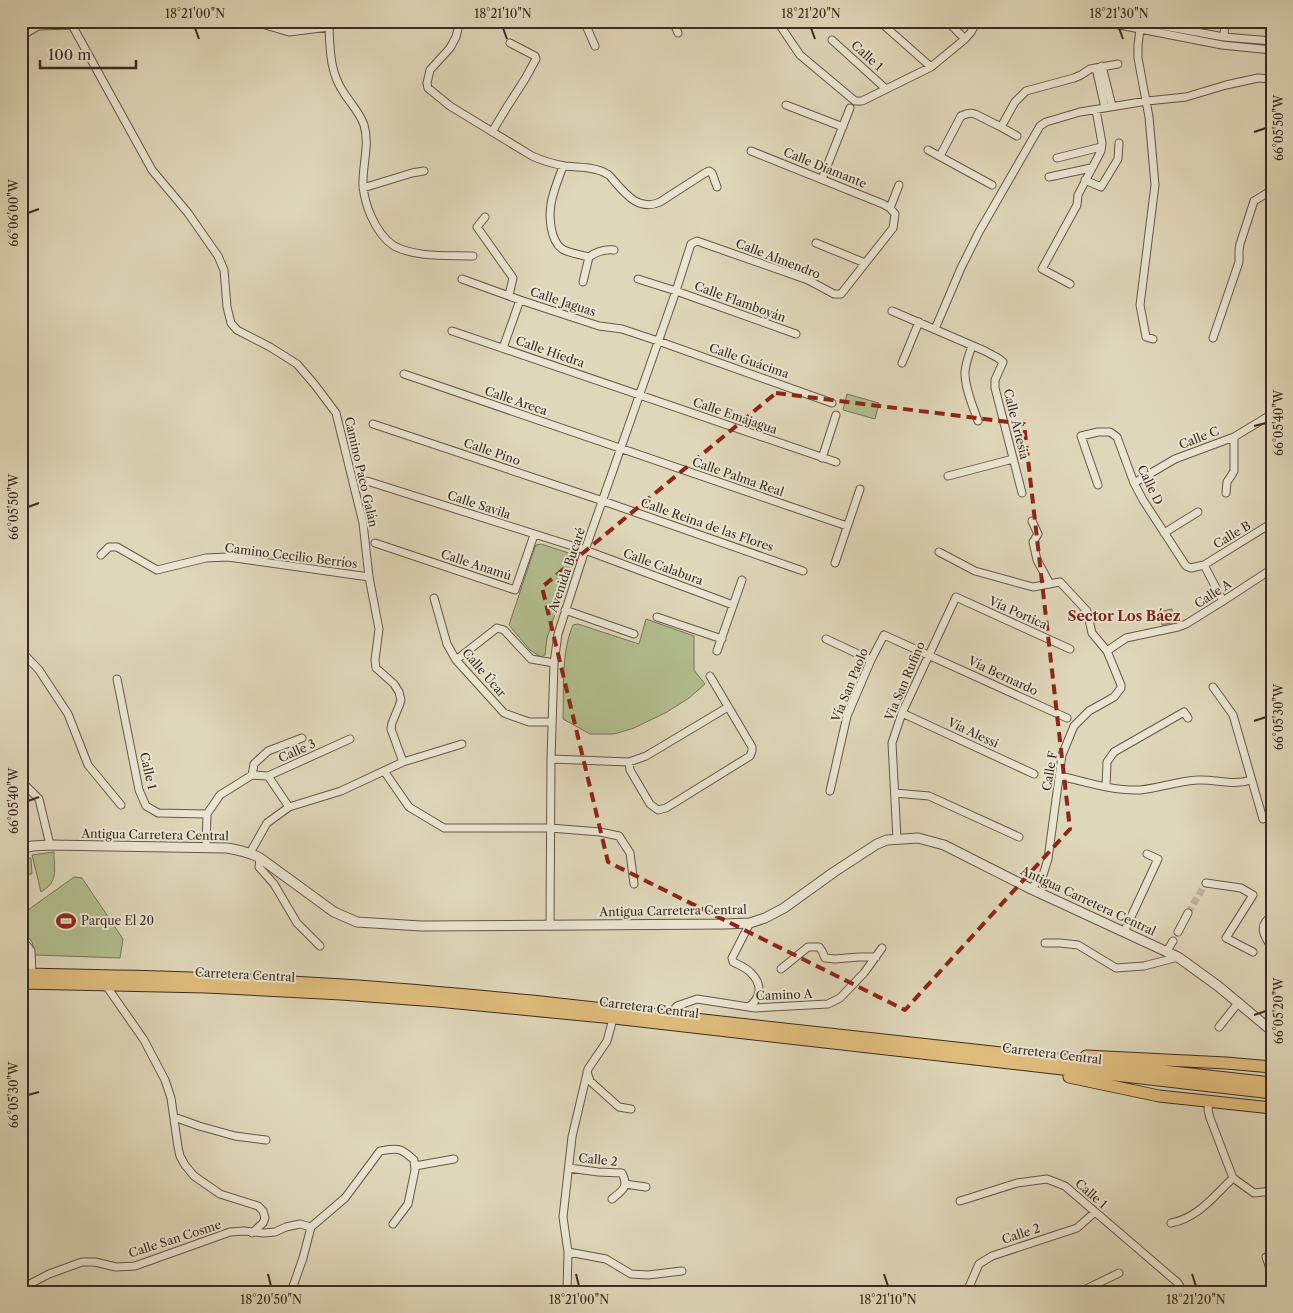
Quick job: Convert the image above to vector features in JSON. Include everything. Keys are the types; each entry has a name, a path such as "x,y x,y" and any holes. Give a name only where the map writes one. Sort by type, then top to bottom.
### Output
{"highway":[{"name":"Carretera Central","path":"26,974 104,980"},
{"name":"Carretera Central","path":"21,983 208,978 353,986 532,1000 614,1014 1036,1062 1272,1083"},
{"name":"Carretera Central","path":"614,1014 668,1016 1272,1092"},
{"path":"1036,1062 1057,1054 1271,1067"},
{"path":"1036,1062 1065,1076 1159,1096 1269,1109"}],"street":[{"path":"252,21 289,32 329,27 339,21"},
{"path":"460,21 456,37 450,48 430,70 427,83 428,88 450,106 532,156 563,166 589,168 607,174 625,194 644,205 653,205 660,202 709,171 712,173 717,187"},
{"path":"584,21 595,46"},
{"path":"673,21 678,34"},
{"path":"777,21 800,56 855,101 862,101 931,67 965,39 977,21"},
{"path":"880,21 931,67"},
{"path":"947,21 965,39"},
{"path":"1099,21 1139,24 1224,37 1272,41"},
{"path":"1224,37 1225,21"},
{"path":"21,36 37,24 76,23"},
{"name":"Camino Paco Galán","path":"76,23 152,170 188,213 218,256 224,270 227,307 231,323 237,330 297,364 336,413 363,523 369,577 379,629 375,660 376,668 394,684 401,700 391,729 403,762"},
{"path":"1139,24 1222,45 1272,50"},
{"path":"1139,24 1138,58 1147,101 1155,185 1140,305 1146,337 1153,339"},
{"path":"329,27 331,60 336,79 357,111 364,126 366,141 363,188 367,207 376,226 383,237 393,245 409,251 431,255 473,256"},
{"name":"Calle 1","path":"832,40 886,89"},
{"path":"492,132 536,59 535,56 510,43"},
{"path":"1001,127 1015,102 1026,91 1074,78 1090,69 1118,64"},
{"path":"1099,67 1109,107"},
{"path":"935,329 961,268 979,232 1040,126 1062,117 1109,107 1186,97 1258,78 1272,79"},
{"path":"786,104 843,127"},
{"path":"822,179 850,108"},
{"path":"1070,284 1042,269 1077,205 1078,195 1101,151 1101,133 1096,110"},
{"path":"940,156 961,116 970,113 1017,136"},
{"path":"1085,180 1101,187 1118,159 1119,143"},
{"path":"1057,158 1101,147"},
{"path":"928,150 992,185"},
{"name":"Calle Diamante","path":"751,151 876,201 891,210"},
{"path":"563,166 551,204 553,235 563,249 589,257"},
{"path":"1049,177 1092,168"},
{"path":"363,188 424,171"},
{"path":"816,243 865,264 893,228 896,216 891,210 898,184"},
{"path":"1213,338 1239,262 1240,244 1254,201 1272,190"},
{"path":"485,217 477,227 513,278 509,295"},
{"name":"Calle Almendro","path":"697,241 808,280 834,294 841,294 865,264"},
{"name":"Avenida Bucaré","path":"550,926 552,722 554,663 558,634 585,550 691,244 697,241"},
{"path":"584,282 589,257 596,252 609,249 614,250"},
{"name":"Calle Jaguas","path":"462,279 600,326 622,329 658,341"},
{"name":"Calle Flamboyán","path":"638,279 796,334"},
{"path":"503,348 520,300"},
{"name":"Calle Artesia","path":"892,311 935,329 1003,362 995,380 995,388 1022,494"},
{"path":"902,363 919,322"},
{"name":"Calle Hiedra","path":"452,331 640,395"},
{"name":"Calle Guácima","path":"658,341 832,402"},
{"path":"972,346 965,372 966,383 978,421"},
{"name":"Calle Areca","path":"404,374 621,448"},
{"name":"Calle Emajagua","path":"640,395 836,462"},
{"name":"Calle C","path":"1134,483 1175,460 1234,437 1272,414"},
{"path":"822,458 836,415"},
{"name":"Calle Pino","path":"373,424 603,502"},
{"name":"Calle D","path":"1098,485 1081,436 1098,432 1110,432 1117,437 1134,483 1143,500 1186,566 1191,568 1204,565"},
{"path":"1226,493 1227,482 1234,471 1234,437"},
{"name":"Calle Palma Real","path":"621,448 847,526"},
{"path":"948,476 1013,458"},
{"name":"Calle Savila","path":"367,481 585,550"},
{"path":"835,563 860,489"},
{"name":"Calle Reina de las Flores","path":"603,502 803,571"},
{"path":"1164,533 1198,512"},
{"path":"1032,521 1038,534 1033,542 1035,555 1050,584"},
{"name":"Calle B","path":"1204,565 1272,524"},
{"name":"Calle Anamú","path":"375,543 515,590 534,535"},
{"name":"Camino Cecilio Berríos","path":"101,555 109,547 117,547 157,570 206,558 228,557 369,577"},
{"name":"Calle Calabura","path":"585,550 734,605"},
{"name":"Calle F","path":"939,552 975,571 1033,587 1060,582 1086,611 1092,633 1107,651 1119,677 1121,688 1114,697 1089,711 1074,726 1062,755 1048,860 1044,875 1031,890"},
{"path":"1204,565 1223,601"},
{"name":"Calle A","path":"1107,651 1126,638 1186,624 1272,569"},
{"path":"717,651 742,580"},
{"name":"Vía Portica","path":"956,597 1070,649"},
{"name":"Via San Rufino","path":"897,839 892,743 902,713 956,597"},
{"name":"Calle Úcar","path":"434,598 447,644 456,660 504,713 529,722 552,722"},
{"path":"565,610 634,634"},
{"path":"657,617 722,639"},
{"path":"456,660 497,628 504,630 531,659 554,663"},
{"name":"Vía San Paolo","path":"830,791 847,716 884,635 928,654"},
{"path":"826,639 871,660"},
{"path":"21,651 39,670 68,714 88,765 121,805"},
{"name":"Vía Bernardo","path":"928,654 1067,718"},
{"path":"629,762 630,770 650,804 658,810 666,808 750,756 752,747 710,676"},
{"name":"Calle 1","path":"117,679 139,790 146,806 158,813 208,814"},
{"path":"1213,687 1232,715 1264,819"},
{"path":"551,759 629,762 646,756 728,707"},
{"path":"1106,787 1107,762 1114,752 1184,712 1188,718"},
{"name":"Vía Alessi","path":"902,713 1034,774"},
{"path":"206,848 208,814 220,795 252,775 254,764 268,752 302,738"},
{"name":"Calle 3","path":"252,775 268,776 350,739"},
{"path":"250,853 267,823 289,807 341,791 403,762 462,744"},
{"path":"384,771 409,807 444,828 550,828 600,832 619,836 630,853 634,884"},
{"path":"268,776 289,807"},
{"path":"1060,776 1106,787 1141,790 1199,780 1232,783 1243,783 1251,780"},
{"path":"21,782 39,799 50,845"},
{"path":"894,793 929,796 1019,837"},
{"name":"Antigua Carretera Central","path":"21,848 50,845 227,848 250,853 260,858 334,912 357,922 421,926 550,926 750,923 784,908 877,844 887,840 918,838 944,845 1031,890 1167,951 1178,957 1272,1031"},
{"path":"1124,932 1158,859 1147,854"},
{"path":"260,858 259,867 274,884 298,923 320,946"},
{"path":"1206,883 1240,888 1253,895 1226,938 1253,952"},
{"path":"1178,932 1188,913"},
{"path":"1272,916 1266,920 1263,932 1272,948"},
{"path":"749,1008 758,996 757,980 749,971 733,962 732,958 750,923"},
{"path":"21,938 31,951 26,974"},
{"path":"1167,951 1172,941"},
{"path":"1045,943 1078,945 1116,968 1144,966 1178,957"},
{"path":"781,969 808,947 819,947 824,958 876,957"},
{"name":"Camino A","path":"668,1016 677,1006 697,999 749,1008 828,1004 840,998 864,973 882,948"},
{"path":"104,980 144,1040 165,1080 171,1098 180,1156 185,1166 194,1176 220,1194 258,1206 265,1218 263,1223 252,1233"},
{"path":"1219,1027 1238,1003"},
{"path":"567,1292 568,1252 563,1217 572,1137 588,1069 607,1042 614,1014"},
{"path":"587,1072 590,1081 619,1107 631,1109"},
{"path":"1209,1101 1208,1110 1210,1118 1233,1178 1254,1193 1272,1191"},
{"path":"174,1118 235,1136 266,1140"},
{"path":"291,1292 311,1227 345,1198 380,1150 395,1149 405,1151 414,1160 415,1170 408,1204 393,1224"},
{"path":"415,1166 454,1159"},
{"name":"Calle 2","path":"569,1168 622,1173 625,1179 625,1187 612,1199"},
{"path":"1171,1223 1181,1221 1198,1212 1233,1178"},
{"name":"Calle 1","path":"960,1201 1016,1183 1047,1179 1065,1186 1178,1283 1184,1292"},
{"path":"625,1184 646,1187"},
{"name":"Calle 2","path":"971,1292 969,1287 979,1264 992,1256 1076,1228 1095,1212"},
{"name":"Calle San Cosme","path":"24,1292 25,1286 49,1274 82,1262 95,1262 116,1267 134,1266 230,1232 244,1231 264,1234 300,1224 311,1227"},
{"path":"568,1252 606,1259 631,1274 648,1275 682,1271"},
{"path":"1266,1257 1272,1274"},
{"path":"1080,1292 1119,1273"}],"highlighted area":[{"path":"776,393 1024,424 1070,829 905,1010 608,862 542,587"}],"green space":[{"path":"847,394 879,403 875,419 843,410"},
{"path":"541,544 572,554 574,557 547,638 545,655 541,657 530,650 509,625 535,547"},
{"path":"1172,609 1175,622 1162,625 1159,612"},
{"path":"646,619 694,636 694,670 705,684 689,698 667,712 634,728 614,734 590,734 563,719 565,659 573,625 578,624 639,644"},
{"path":"54,852 55,870 53,880 41,892 32,855"},
{"path":"21,858 31,858 32,874 21,875"},
{"name":"Parque El 20","path":"74,877 82,878 123,939 120,958 35,955 32,942 21,928 21,915"}],"tunnel":[{"path":"1188,913 1206,883"}],"place":[{"name":"Parque El 20","path":"66,921"}],"district":[{"name":"Sector Los Báez","path":"1124,616"}]}
